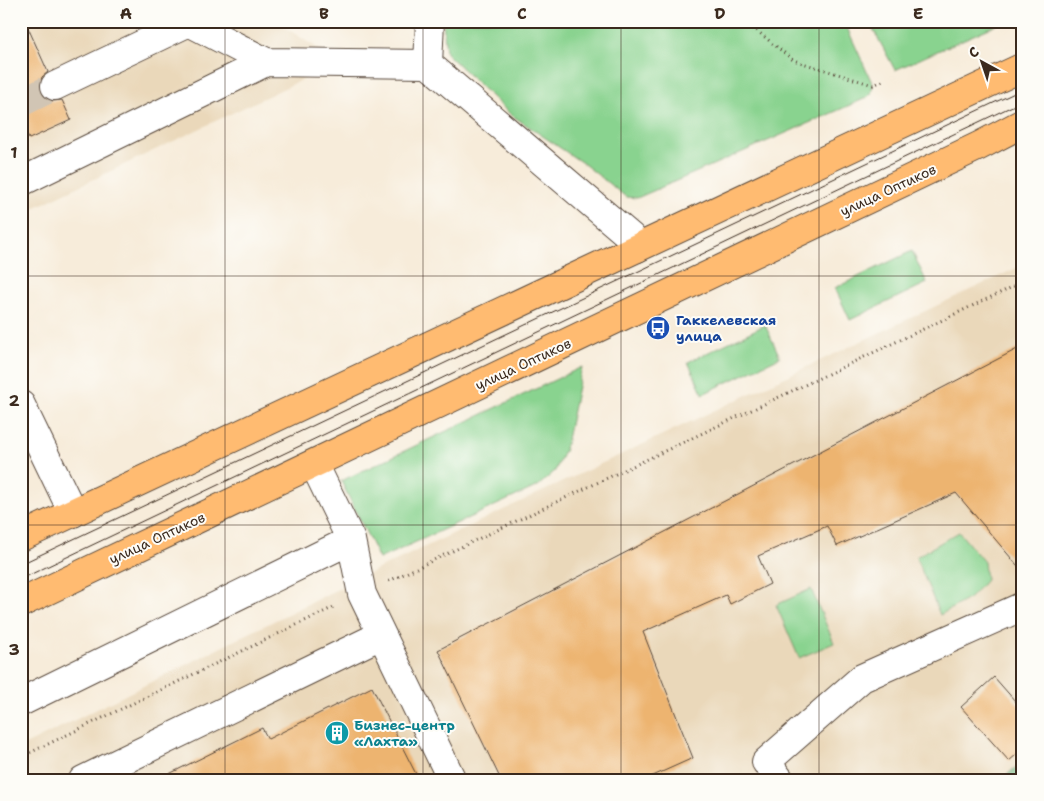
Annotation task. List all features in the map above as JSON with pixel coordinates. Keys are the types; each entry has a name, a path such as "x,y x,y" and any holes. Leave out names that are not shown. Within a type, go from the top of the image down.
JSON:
{"main road":[{"path":"21,537 1023,67"},
{"name":"улица Оптиков","path":"21,603 979,146 1023,123"}],"lane":[{"path":"428,64 430,21"},
{"path":"55,86 188,22 266,62 428,64 631,237 637,248"},
{"path":"21,182 266,62"},
{"path":"21,405 73,513"},
{"path":"314,464 350,540 362,594 452,780"},
{"path":"21,702 350,540"},
{"path":"780,780 766,762 862,678 1023,608"},
{"path":"83,780 381,635"}],"path":[{"path":"745,21 794,60 873,85 886,80"},
{"path":"21,757 1023,282"}],"shaded area":[{"path":"21,21 275,21 339,62 21,214"},
{"path":"1023,265 1023,780 21,780 21,747 378,569"}],"green space":[{"path":"443,21 844,21 873,85 871,94 864,99 637,198 626,197 584,164 510,114 446,53"},
{"path":"884,21 1005,21 895,70 872,27"},
{"path":"912,251 927,283 850,320 835,288"},
{"path":"765,325 780,357 703,394 688,362"},
{"path":"582,367 565,449 555,471 538,486 379,559 341,481"},
{"path":"959,532 984,562 986,580 970,598 940,615 916,557"},
{"path":"811,589 834,643 799,658 776,605"},
{"path":"1023,761 1023,780 1001,780"}],"building":[{"path":"21,21 25,21 48,72 42,77 40,84 41,93 47,99 53,101 62,100 71,120 29,139 21,123"},
{"path":"1023,346 1023,572 956,493 837,546 827,526 758,556 770,584 730,604 726,595 643,632 693,758 644,780 501,780 438,650"},
{"path":"994,677 1023,710 1023,749 1009,761 961,707"},
{"name":"Бизнес-центр «Лахта»","path":"372,687 419,780 157,780 262,728 268,739"}],"tunnel":[{"path":"21,103 55,86"}],"tram line":[{"path":"21,564 1023,89"},
{"path":"21,579 1023,101"}],"place":[{"name":"Гаккелевская улица","path":"658,328"},
{"name":"Бизнес-центр «Лахта»","path":"337,733"}]}
